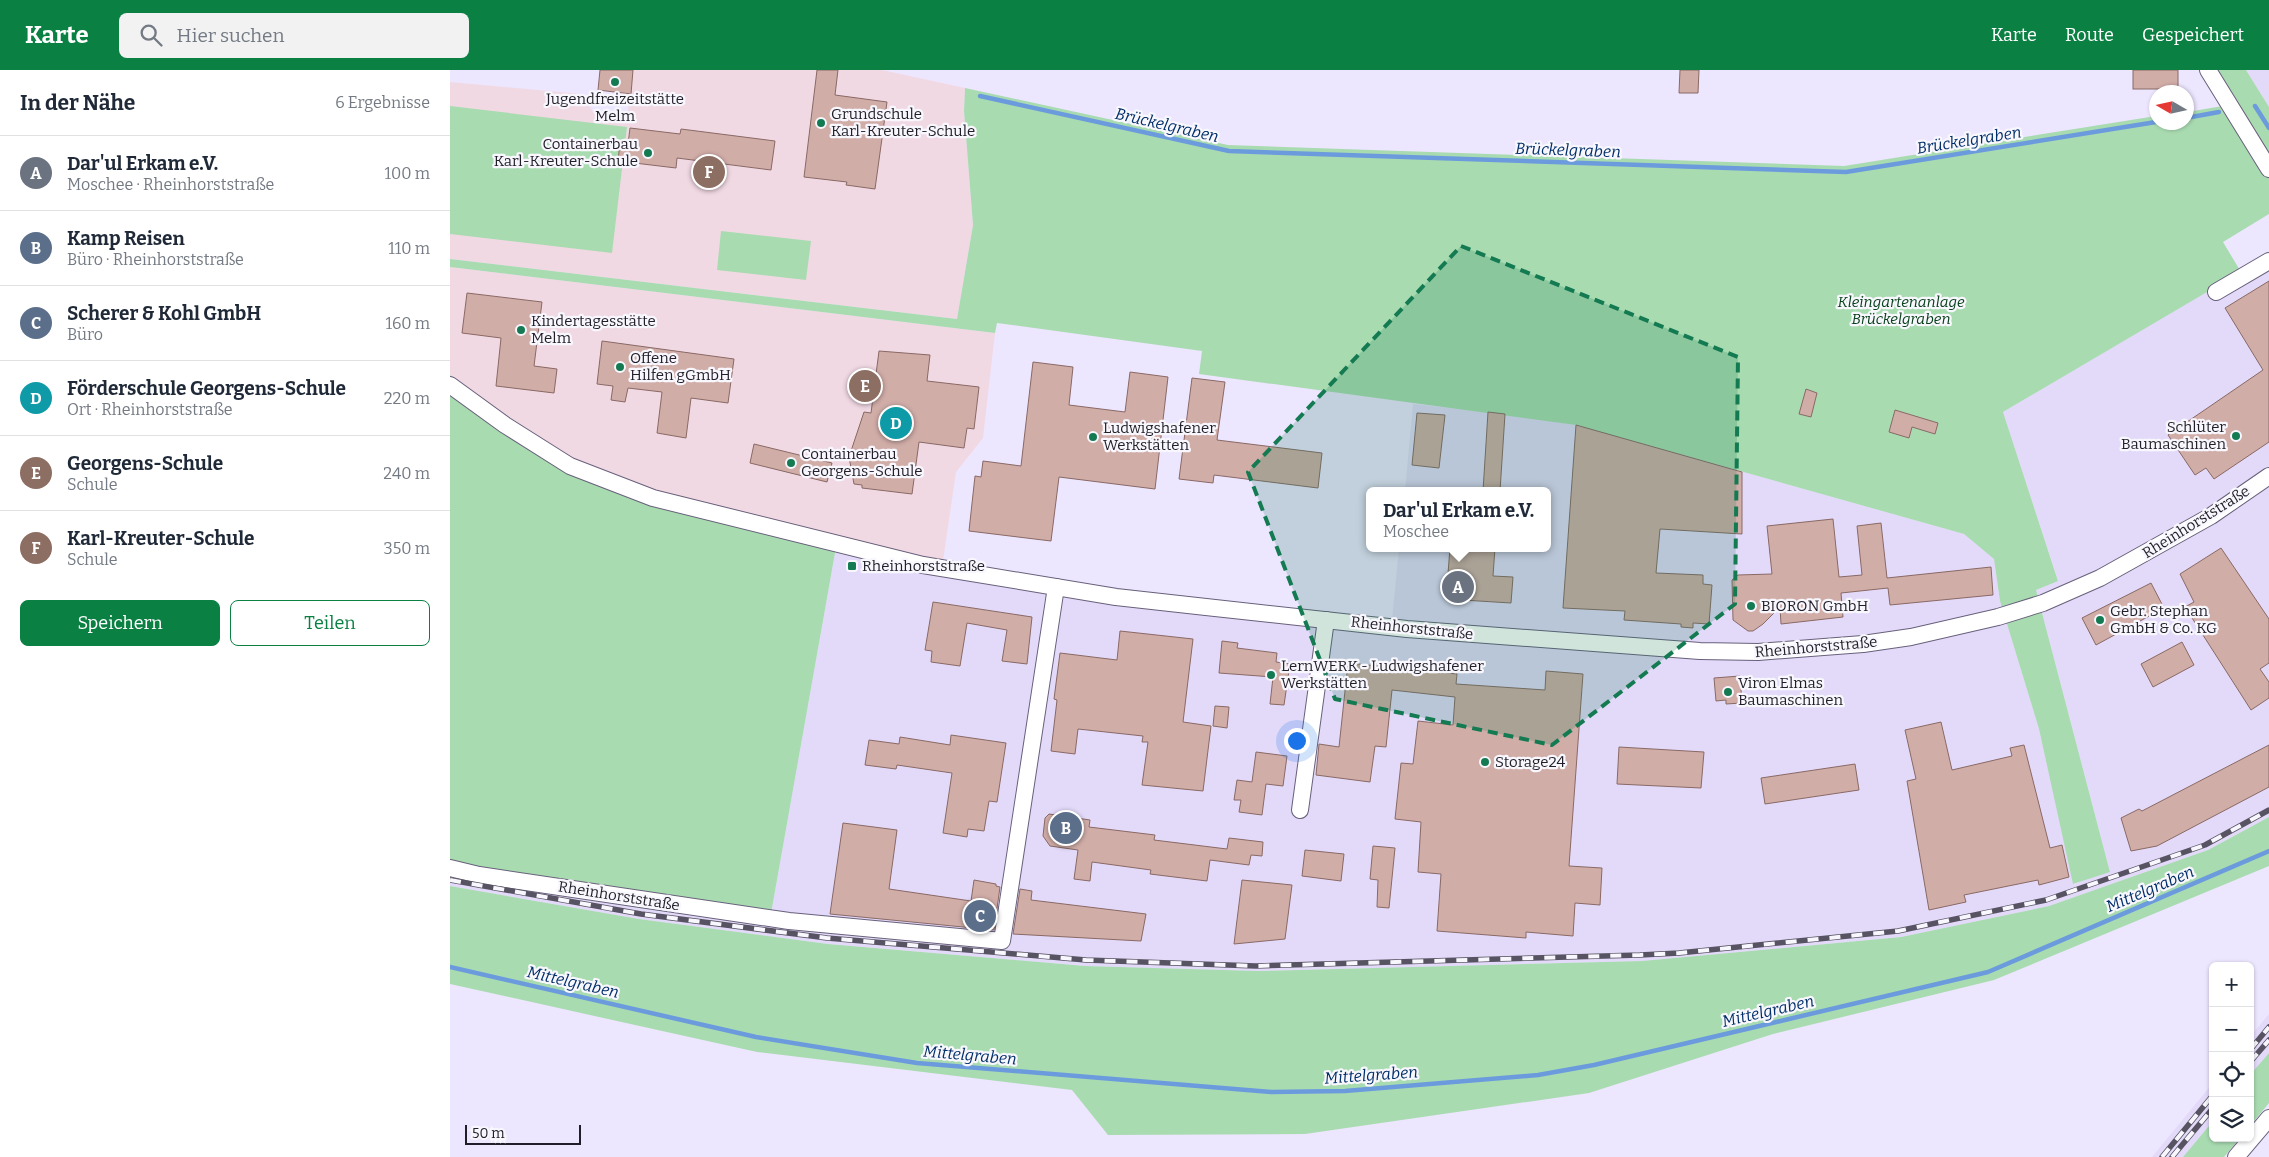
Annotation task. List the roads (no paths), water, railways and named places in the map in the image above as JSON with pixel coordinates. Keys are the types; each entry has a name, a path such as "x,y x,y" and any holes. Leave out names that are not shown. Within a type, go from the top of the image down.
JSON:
{"street":[{"path":"2208,70 2269,169"},
{"path":"2216,292 2269,261"},
{"name":"Rheinhorststraße","path":"450,385 505,425 570,466 653,498 916,563 1133,599 1407,629 1700,651 1758,652 1863,644 1911,637 1998,617 2062,595 2148,553 2211,516 2269,476"},
{"name":"Rheinhorststraße","path":"450,868 488,876 789,921 1002,941 1056,587"},
{"path":"1300,810 1326,620"},
{"path":"2236,1157 2269,1118"}],"waterway":[{"name":"Brückelgraben","path":"980,96 1229,151 1846,172 2149,123"},
{"name":"Brückelgraben","path":"2255,106 2269,128"},
{"name":"Brückelgraben","path":"2194,117 2219,112"},
{"name":"Mittelgraben","path":"450,967 756,1037 917,1063 1271,1092 1345,1091 1538,1075 1594,1065 1988,972 2269,851"}],"railway":[{"path":"450,880 641,914 827,938 1086,960 1256,966 1640,955 1679,953 1898,931 2046,900 2205,845 2269,810"},
{"path":"2254,1045 2269,1027"},
{"path":"2254,1057 2269,1040"},
{"path":"2162,1157 2211,1097"},
{"path":"2172,1157 2209,1113"}],"place":[{"name":"Jugendfreizeitstätte Melm","path":"615,82"},
{"name":"Grundschule Karl-Kreuter-Schule","path":"821,123"},
{"name":"Containerbau Karl-Kreuter-Schule","path":"648,153"},
{"name":"Karl-Kreuter-Schule","path":"709,172"},
{"name":"Kindertagesstätte Melm","path":"521,330"},
{"name":"Offene Hilfen gGmbH","path":"620,367"},
{"name":"Georgens-Schule","path":"865,386"},
{"name":"Förderschule Georgens-Schule","path":"896,423"},
{"name":"Schlüter Baumaschinen","path":"2236,436"},
{"name":"Ludwigshafener Werkstätten","path":"1093,437"},
{"name":"Containerbau Georgens-Schule","path":"791,463"},
{"name":"Rheinhorststraße","path":"852,566"},
{"name":"Dar'ul Erkam e.V.","path":"1458,587"},
{"name":"BIORON GmbH","path":"1751,606"},
{"name":"Gebr. Stephan GmbH & Co. KG","path":"2100,620"},
{"name":"LernWERK - Ludwigshafener Werkstätten","path":"1271,675"},
{"name":"Viron Elmas Baumaschinen","path":"1728,692"},
{"name":"Storage24","path":"1485,762"},
{"name":"Kamp Reisen","path":"1066,828"},
{"name":"Scherer & Kohl GmbH","path":"980,916"}],"park label":[{"name":"Kleingartenanlage Brückelgraben","path":"1901,310"}]}
